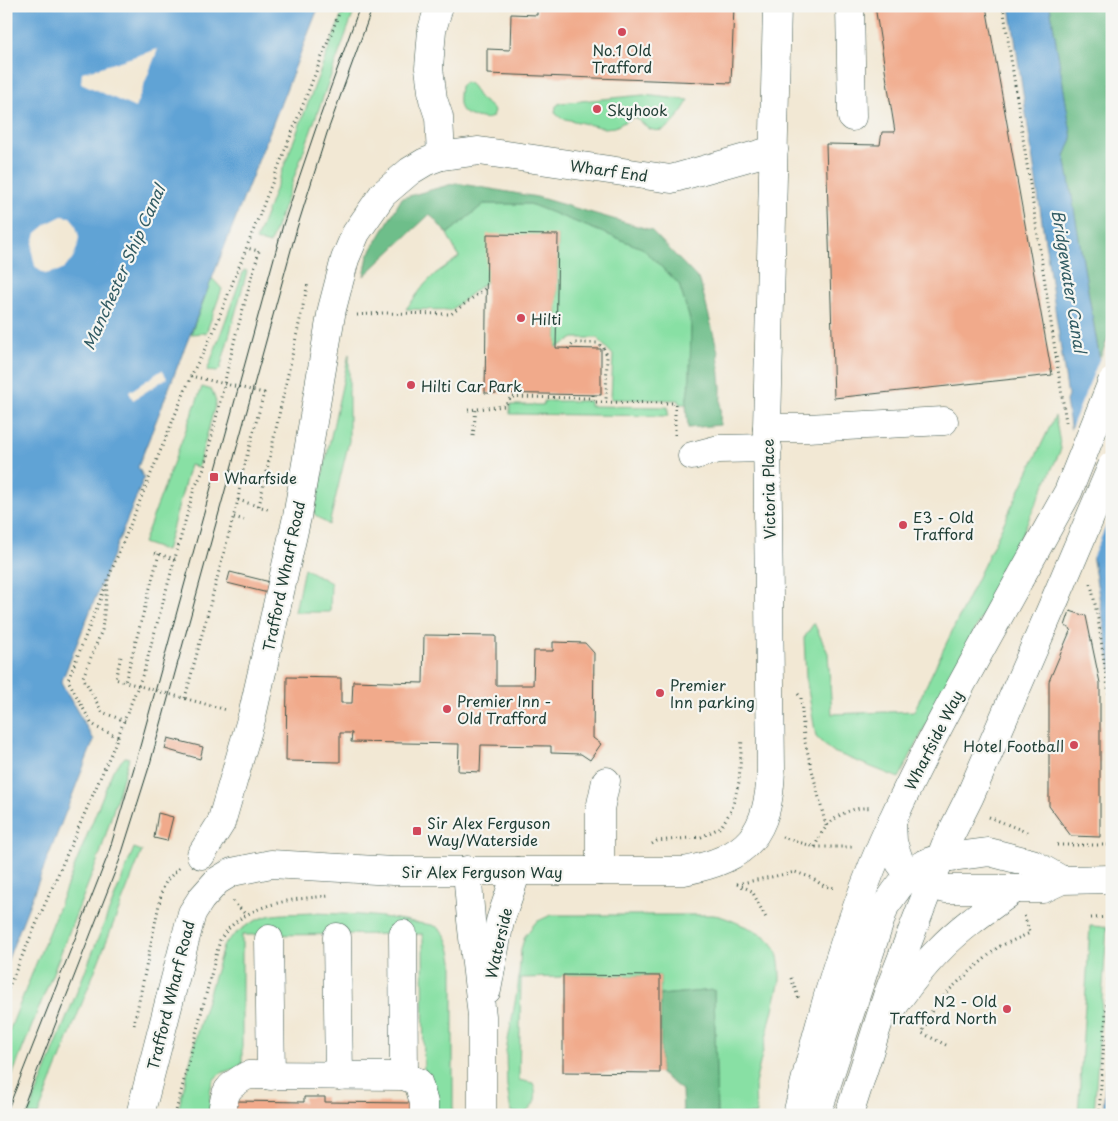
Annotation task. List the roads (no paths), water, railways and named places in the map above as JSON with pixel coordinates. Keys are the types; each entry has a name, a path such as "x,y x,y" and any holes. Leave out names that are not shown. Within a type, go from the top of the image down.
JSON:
{"main road":[{"path":"439,6 432,30 429,68 433,98 439,117 441,156"},
{"name":"Victoria Place","path":"694,869 724,861 741,850 751,841 762,825 769,806 772,760 768,438 777,6"},
{"path":"850,6 852,117"},
{"name":"Wharf End","path":"336,289 345,259 356,233 383,194 410,171 425,162 441,156 479,151 671,179 774,150"},
{"name":"Trafford Wharf Road","path":"201,854 221,823 252,716 297,517 336,289"},
{"name":"Wharfside Way","path":"797,1115 810,1060 883,814 939,724 1068,492 1112,382"},
{"path":"683,446 719,449 807,428 944,421"},
{"path":"945,858 1112,466"},
{"path":"600,871 600,809 606,781"},
{"path":"883,814 900,863 919,880 945,889 964,890 1019,900"},
{"path":"849,1115 888,996 922,864 945,858 989,852 1032,863 1067,880"},
{"name":"Trafford Wharf Road","path":"140,1115 192,913 201,899 217,881 232,872 271,864"},
{"name":"Sir Alex Ferguson Way","path":"271,864 393,871 674,871 694,869"},
{"name":"Waterside","path":"467,870 482,1016 482,1115"},
{"name":"Waterside","path":"482,1016 500,921 517,871"},
{"path":"877,1028 907,986 939,950 963,928 1019,900 1067,880 1112,879"},
{"path":"814,1115 822,1099 885,906 900,883 919,880"},
{"path":"403,934 404,1076"},
{"path":"337,937 339,1076"},
{"path":"270,939 271,1076"},
{"path":"222,1115 224,1097 233,1084 248,1075 404,1076 418,1082 424,1103 424,1115"}],"water":[{"name":"Manchester Ship Canal","path":"19,6 319,6 138,467 144,478 61,683 94,740 6,964 6,13"},
{"name":"Bridgewater Canal","path":"1010,6 1050,6 1072,139 1065,156 1112,432 1112,673 1066,401 1068,396"},
{"path":"1112,990 1112,1115 1103,1115"}],"tram line":[{"path":"6,1114 108,855 136,761 283,225 360,6"},
{"path":"20,1115 120,859 150,764 297,228 327,133 373,6"}],"place":[{"name":"No.1 Old Trafford","path":"622,32"},
{"name":"Skyhook","path":"597,109"},
{"name":"Hilti","path":"521,318"},
{"name":"Hilti Car Park","path":"411,385"},
{"name":"Wharfside","path":"214,477"},
{"name":"E3 - Old Trafford","path":"903,525"},
{"name":"Premier Inn parking","path":"660,693"},
{"name":"Premier Inn - Old Trafford","path":"447,709"},
{"name":"Hotel Football","path":"1074,745"},
{"name":"Sir Alex Ferguson Way/Waterside","path":"417,831"},
{"name":"N2 - Old Trafford North","path":"1007,1009"}]}
